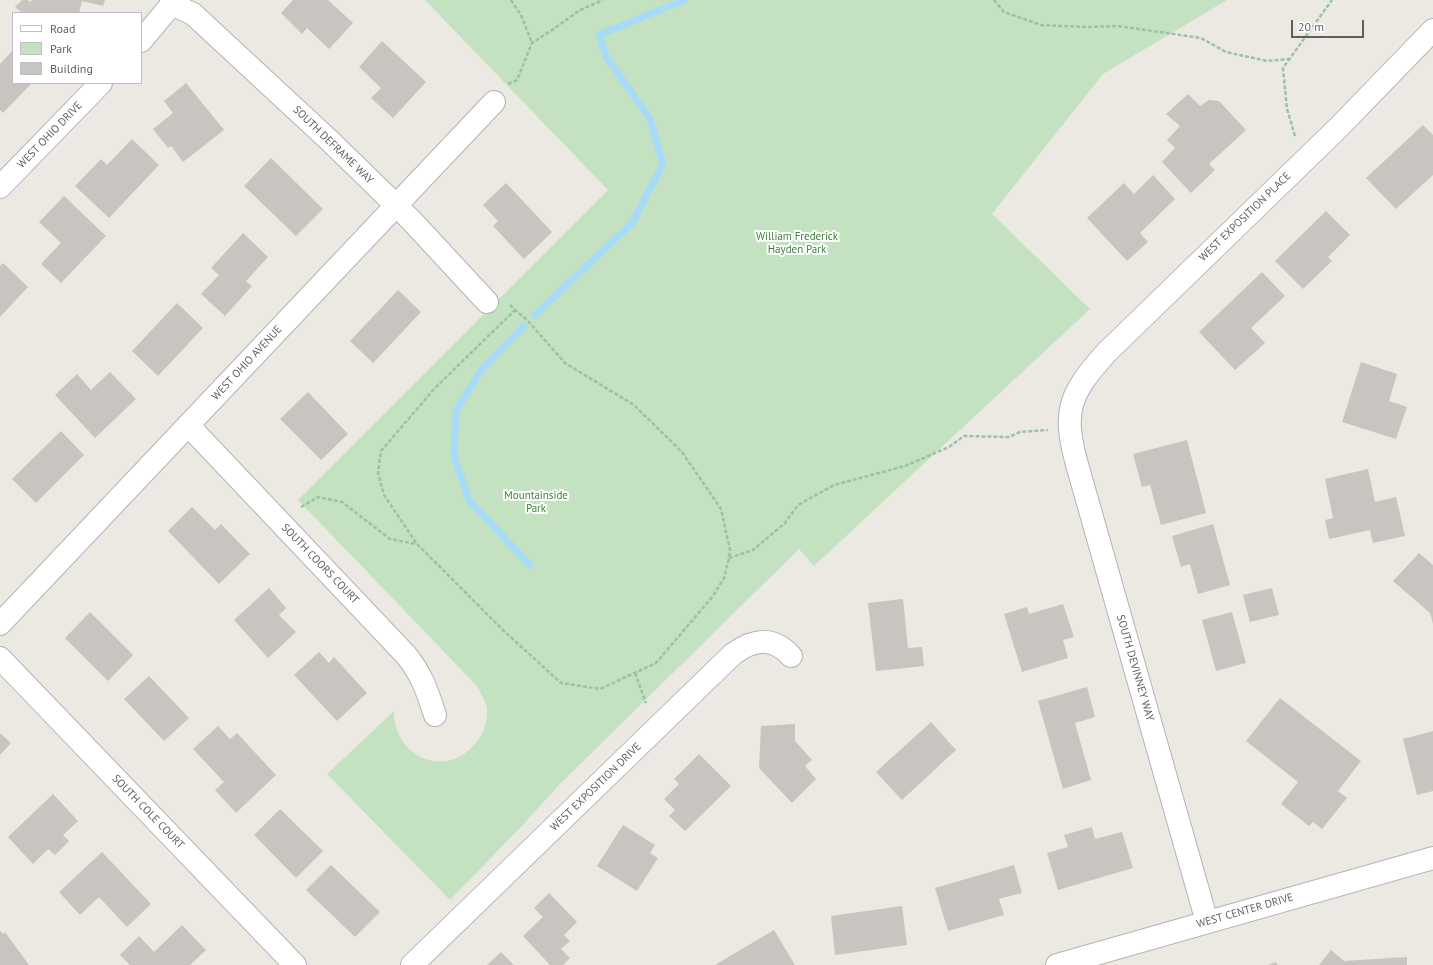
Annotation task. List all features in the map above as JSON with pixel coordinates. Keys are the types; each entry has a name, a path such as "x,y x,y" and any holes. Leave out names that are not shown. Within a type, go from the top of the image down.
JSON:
{"street":[{"path":"142,40 171,2"},
{"name":"SOUTH DEFRAME WAY","path":"171,2 193,14 330,141 411,220 487,302"},
{"name":"WEST EXPOSITION PLACE","path":"1070,412 1076,391 1084,379 1107,352 1339,127 1433,30"},
{"name":"WEST OHIO DRIVE","path":"0,187 100,84"},
{"name":"WEST OHIO AVENUE","path":"0,624 494,102"},
{"name":"SOUTH DEVINNEY WAY","path":"1070,412 1071,439 1076,463 1207,922"},
{"name":"SOUTH COORS COURT","path":"188,425 406,654 417,668 426,684 435,714"},
{"name":"WEST EXPOSITION DRIVE","path":"412,965 733,654 745,646 760,641 773,643 784,649 791,656"},
{"name":"SOUTH COLE COURT","path":"0,658 295,965"},
{"name":"WEST CENTER DRIVE","path":"1057,965 1433,858"}],"path":[{"path":"512,0 521,15 532,43"},
{"path":"494,102 500,88 517,80 532,43 580,10 603,0"},
{"path":"994,0 1004,12 1041,25 1089,27 1118,26 1201,38 1226,52 1267,61 1289,59"},
{"path":"1303,161 1287,109 1283,68 1332,0"},
{"path":"515,310 527,320 565,363 634,405 682,452 721,509 730,550 729,558 724,578 713,596 656,663 600,688 561,683 504,631 417,544 384,494 378,474 381,451 435,388 515,310"},
{"path":"729,558 753,550 785,523 798,505 834,485 904,466 949,447 964,436 1009,437 1020,432 1053,429"},
{"path":"301,507 318,497 342,502 390,539 417,544"},
{"path":"635,673 646,703"}],"green space":[{"path":"425,0 1227,0 1103,74 992,214 1090,309 814,566 799,549 561,783 450,900 327,774 394,711 397,731 408,748 425,759 446,761 455,759 470,749 481,736 487,719 486,704 476,685 298,500 608,190"}],"building":[{"path":"22,0 28,0 30,2 32,0 105,0 103,6 82,1 79,12 21,12 15,7"},
{"path":"293,0 328,0 353,23 329,49 307,28 302,34 281,13"},
{"path":"382,41 426,82 393,118 371,98 381,88 359,67"},
{"path":"12,51 12,84 31,84 3,113 0,110 0,64"},
{"path":"186,83 224,130 183,162 171,146 168,148 153,129 173,113 164,101"},
{"path":"1188,94 1200,106 1209,100 1219,101 1246,130 1209,164 1215,170 1191,193 1162,162 1175,148 1167,140 1180,126 1166,114"},
{"path":"1423,125 1433,135 1433,175 1396,209 1366,178"},
{"path":"132,139 159,165 109,218 75,186 101,159 107,165"},
{"path":"271,158 323,209 296,236 244,186"},
{"path":"1153,175 1175,199 1140,233 1148,242 1127,261 1087,218 1124,183 1134,194"},
{"path":"506,183 552,232 524,259 493,226 498,221 483,205"},
{"path":"64,196 106,236 61,283 41,264 61,243 39,222"},
{"path":"1326,211 1350,235 1328,257 1332,261 1303,289 1275,261"},
{"path":"243,233 268,257 246,281 252,286 225,316 201,294 219,275 211,268"},
{"path":"3,263 28,287 0,317 0,266"},
{"path":"1262,272 1285,296 1251,328 1265,343 1235,370 1199,332"},
{"path":"398,290 421,312 373,363 350,341"},
{"path":"177,303 203,328 158,376 132,351"},
{"path":"1361,362 1397,374 1389,401 1407,407 1396,439 1342,422"},
{"path":"110,372 136,399 95,438 55,395 77,374 91,390"},
{"path":"308,392 348,434 321,460 280,419"},
{"path":"61,431 84,455 36,503 12,479"},
{"path":"1187,440 1206,513 1161,525 1150,485 1142,487 1133,454"},
{"path":"1368,469 1375,502 1396,497 1405,536 1373,543 1370,530 1329,539 1325,520 1333,518 1325,479"},
{"path":"192,507 215,530 221,524 250,554 219,584 168,531"},
{"path":"1213,524 1230,585 1198,594 1190,564 1181,567 1172,536"},
{"path":"1419,553 1433,565 1433,624 1430,613 1393,581"},
{"path":"269,588 286,608 279,615 296,632 268,658 234,620"},
{"path":"1272,588 1279,615 1250,622 1243,595"},
{"path":"903,599 908,648 922,647 924,666 876,671 868,603"},
{"path":"1063,604 1074,637 1063,640 1068,658 1022,672 1004,614 1027,607 1029,614"},
{"path":"90,612 133,655 108,681 65,638"},
{"path":"1232,612 1246,663 1216,671 1202,620"},
{"path":"319,652 329,663 334,657 367,693 337,721 294,675"},
{"path":"149,676 189,718 164,741 124,699"},
{"path":"1087,687 1095,717 1075,723 1091,780 1063,789 1038,701"},
{"path":"1280,698 1361,761 1338,791 1347,798 1322,829 1313,822 1309,826 1281,804 1298,782 1246,741"},
{"path":"931,722 956,750 902,800 876,772"},
{"path":"795,724 795,741 812,760 805,766 816,779 792,803 759,768 761,726"},
{"path":"218,726 230,739 237,733 276,775 236,813 215,790 224,782 193,749"},
{"path":"1433,731 1433,791 1417,795 1403,739"},
{"path":"0,733 11,743 0,755"},
{"path":"699,754 731,786 685,831 669,816 675,810 664,799 679,784 674,779"},
{"path":"53,794 78,821 63,835 69,841 55,855 48,849 33,864 8,837"},
{"path":"280,809 323,851 296,878 254,835"},
{"path":"623,825 655,845 650,853 658,858 637,891 597,866"},
{"path":"1092,827 1095,839 1122,832 1133,868 1058,890 1047,853 1068,847 1064,835"},
{"path":"102,852 151,904 127,927 99,897 80,915 59,892"},
{"path":"331,865 380,912 355,937 306,890"},
{"path":"1014,865 1022,893 999,899 1004,915 948,931 935,888"},
{"path":"549,893 577,922 564,935 570,941 561,949 570,958 563,965 550,965 523,936 543,917 534,908"},
{"path":"902,906 907,945 835,955 831,916"},
{"path":"182,925 206,950 190,965 130,965 120,955 139,936 154,952"},
{"path":"0,930 3,934 5,932 29,965 0,965"},
{"path":"774,930 795,965 715,965"},
{"path":"1331,950 1344,961 1407,957 1407,965 1319,965"},
{"path":"501,952 514,965 487,965"},
{"path":"1276,962 1277,965 1268,965"}],"waterway":[{"path":"535,315 632,223 663,164 650,119 606,56 599,35 684,0"},
{"path":"524,326 482,369 456,411 454,456 469,500 530,565"}],"park label":[{"name":"William Frederick Hayden Park","path":"797,243"},
{"name":"Mountainside Park","path":"536,502"}]}
